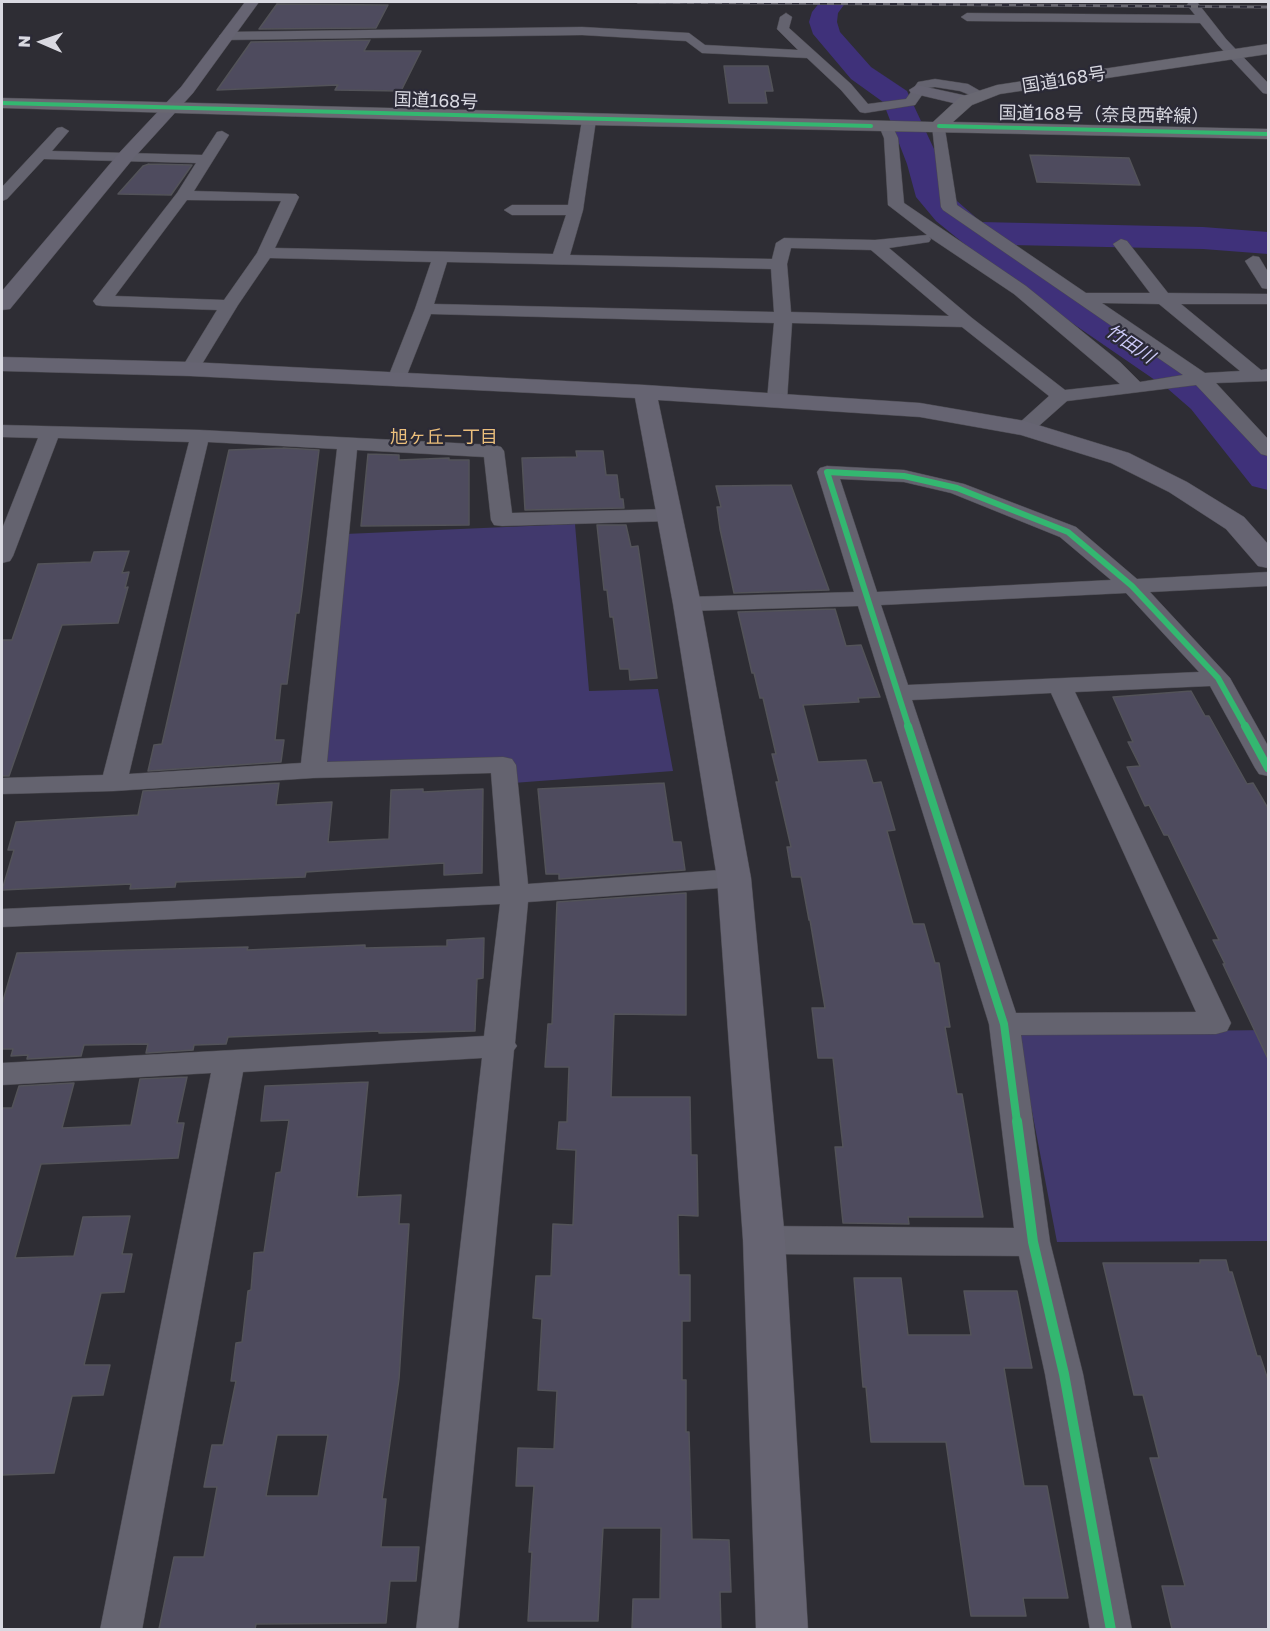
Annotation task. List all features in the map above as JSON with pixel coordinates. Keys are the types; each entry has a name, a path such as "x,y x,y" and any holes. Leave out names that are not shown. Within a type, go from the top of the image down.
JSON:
{"highway":[{"name":"国道168号","path":"973,98 1267,50"},
{"path":"934,126 973,98"},
{"name":"国道168号","path":"2,103 167,109 197,116 934,126"},
{"name":"国道168号（奈良西幹線）","path":"934,126 1269,134"}],"street":[{"path":"2,304 126,156 187,90 252,2"},
{"path":"1191,2 1269,90"},
{"path":"786,17 783,29 846,87 866,109 910,102 917,90 973,98"},
{"path":"967,17 1204,19"},
{"path":"225,36 582,31 689,37 702,50 810,54"},
{"path":"560,259 575,210 588,123"},
{"path":"878,126 891,138 896,204 914,219 1020,290 1140,387"},
{"path":"934,126 950,207 1197,378 1264,442"},
{"path":"2,196 62,131"},
{"path":"222,135 204,159 183,195 102,301 229,305"},
{"path":"40,155 204,159"},
{"path":"183,195 291,196 265,253 229,305 190,369"},
{"path":"512,210 575,210"},
{"path":"777,400 783,318 779,264 784,243 875,245 923,239"},
{"path":"1121,244 1162,297 1262,375"},
{"path":"875,245 966,322 1061,396"},
{"path":"265,253 779,264"},
{"path":"396,380 424,309 441,256"},
{"path":"1253,261 1269,284"},
{"path":"1081,298 1269,299"},
{"path":"424,309 966,322"},
{"path":"2,364 190,369 645,392 920,410 1025,428 1120,458 1178,487 1235,523 1269,560"},
{"path":"1025,428 1061,396 1197,378 1262,375"},
{"path":"645,392 687,604 734,878 764,1240 782,1629"},
{"path":"2,431 200,436 494,451 502,519 669,515"},
{"path":"2,556 50,432"},
{"path":"114,783 200,436"},
{"path":"313,770 348,443"},
{"path":"1111,1629 1064,1374 1033,1242 1004,1024 827,472 904,476 957,488 1068,532 1132,586 1218,678 1269,768"},
{"path":"687,604 868,599 1269,579"},
{"path":"898,693 1218,678"},
{"path":"1004,1024 1216,1023 1060,686"},
{"path":"2,786 114,783 313,770 503,765 515,894 501,1046 437,1629"},
{"path":"4,925 515,894 734,878"},
{"path":"2,1074 501,1046"},
{"path":"121,1629 229,1061"},
{"path":"764,1240 1033,1242"}],"shaded area":[{"path":"575,524 589,691 658,689 673,771 513,783 508,760 320,767 345,534"},
{"path":"1268,1030 1268,1241 1057,1242 1017,1033"}],"building":[{"path":"277,4 388,5 376,28 259,29"},
{"path":"370,40 364,51 421,51 401,91 335,90 338,85 217,90 251,42"},
{"path":"724,66 768,66 773,91 765,91 767,103 729,103"},
{"path":"1030,155 1129,158 1140,185 1037,182"},
{"path":"149,164 192,165 171,195 118,194 143,166"},
{"path":"283,448 319,450 299,613 296,613 287,684 281,684 275,740 284,740 281,762 148,771 154,745 162,744 229,450"},
{"path":"576,451 603,451 606,475 617,475 620,499 623,499 624,508 525,510 522,458 577,457"},
{"path":"368,454 399,455 399,460 449,458 449,460 469,460 469,525 361,526"},
{"path":"791,485 829,590 734,593 720,529 717,507 721,507 716,486"},
{"path":"597,525 626,525 631,547 638,546 657,678 630,680 629,669 620,669 613,617 610,617 607,590 604,590"},
{"path":"129,551 122,573 129,572 125,588 128,587 118,623 62,625 9,776 2,776 2,640 12,640 38,564 91,562 94,552"},
{"path":"835,609 846,646 861,645 880,697 858,698 859,702 803,705 818,762 866,760 873,783 881,782 895,830 887,831 913,924 924,924 935,963 939,963 950,1027 945,1027 957,1094 962,1094 983,1217 908,1217 909,1224 843,1223 835,1147 843,1147 833,1058 818,1058 812,1008 825,1008 810,920 801,877 792,877 787,847 791,847 772,754 776,754 763,698 760,698 754,673 752,673 738,612"},
{"path":"1191,691 1205,716 1209,716 1247,784 1253,783 1269,810 1269,1061 1213,940 1219,940 1168,835 1164,835 1149,805 1145,806 1127,767 1140,766 1128,742 1133,742 1113,697"},
{"path":"279,783 276,805 332,802 328,842 389,839 391,790 423,789 423,792 483,789 482,873 444,875 444,863 306,872 305,877 176,882 175,887 130,889 131,884 2,890 14,850 8,850 16,822 138,815 143,791"},
{"path":"664,783 673,842 681,842 685,870 559,879 559,874 546,874 538,789"},
{"path":"686,893 686,1015 614,1014 611,1097 690,1097 691,1155 697,1155 698,1216 678,1215 679,1275 690,1275 690,1321 682,1321 682,1380 686,1380 686,1432 689,1432 692,1539 729,1540 731,1592 720,1592 721,1629 632,1629 633,1599 660,1599 661,1528 603,1528 598,1621 528,1621 532,1552 529,1552 534,1486 516,1486 518,1448 554,1449 557,1391 538,1390 542,1319 533,1318 536,1276 551,1276 553,1224 573,1225 576,1150 557,1149 559,1122 567,1122 569,1067 545,1067 548,1024 552,1024 557,902"},
{"path":"484,938 483,978 477,979 475,1031 379,1033 379,1031 228,1037 226,1044 194,1045 193,1050 146,1053 148,1044 84,1045 81,1056 27,1059 28,1055 11,1056 13,1049 2,1049 2,1004 17,953 248,947 247,950 365,945 365,948 447,946 447,940"},
{"path":"187,1077 177,1123 184,1123 178,1158 41,1164 15,1258 74,1256 83,1217 130,1216 122,1254 132,1254 124,1292 101,1293 84,1365 110,1365 103,1395 72,1396 54,1473 2,1475 2,1108 12,1108 19,1086 74,1083 62,1128 131,1125 140,1079"},
{"path":"368,1082 357,1197 401,1195 399,1224 409,1224 399,1379 382,1499 386,1499 381,1547 419,1547 416,1581 390,1581 386,1623 256,1624 255,1629 159,1629 174,1557 204,1557 217,1487 204,1487 212,1445 223,1445 236,1381 231,1381 236,1343 242,1342 248,1291 251,1290 254,1253 264,1252 276,1173 281,1172 289,1120 261,1121 265,1086","holes":["277,1435 328,1435 318,1496 266,1496"]},
{"path":"1200,1260 1226,1260 1229,1272 1232,1272 1257,1356 1260,1356 1269,1383 1269,1629 1172,1629 1162,1586 1185,1586 1150,1458 1159,1458 1143,1395 1134,1395 1103,1263 1200,1263"},
{"path":"854,1278 901,1278 908,1335 971,1335 964,1291 1017,1291 1032,1368 1004,1368 1024,1486 1047,1486 1068,1598 1023,1598 1026,1616 971,1616 946,1442 871,1442 866,1387 863,1387"}],"waterway":[{"name":"竹田川","path":"833,2 825,12 823,22 827,34 861,73 896,97 924,164 933,197 948,214 972,233"},
{"name":"竹田川","path":"972,233 1203,238 1268,243"},
{"name":"竹田川","path":"972,233 1018,269 1183,380 1206,400 1268,476"}],"railway":[{"path":"638,2 1268,7"}],"cycle path":[{"path":"2,103 871,126"},
{"path":"939,126 1268,134"},
{"path":"1111,1630 1064,1374 1033,1242 1004,1024 827,472 904,476 957,488 1068,532 1132,586 1218,678 1268,768"}],"district":[{"name":"旭ヶ丘一丁目","path":"444,437"}]}
